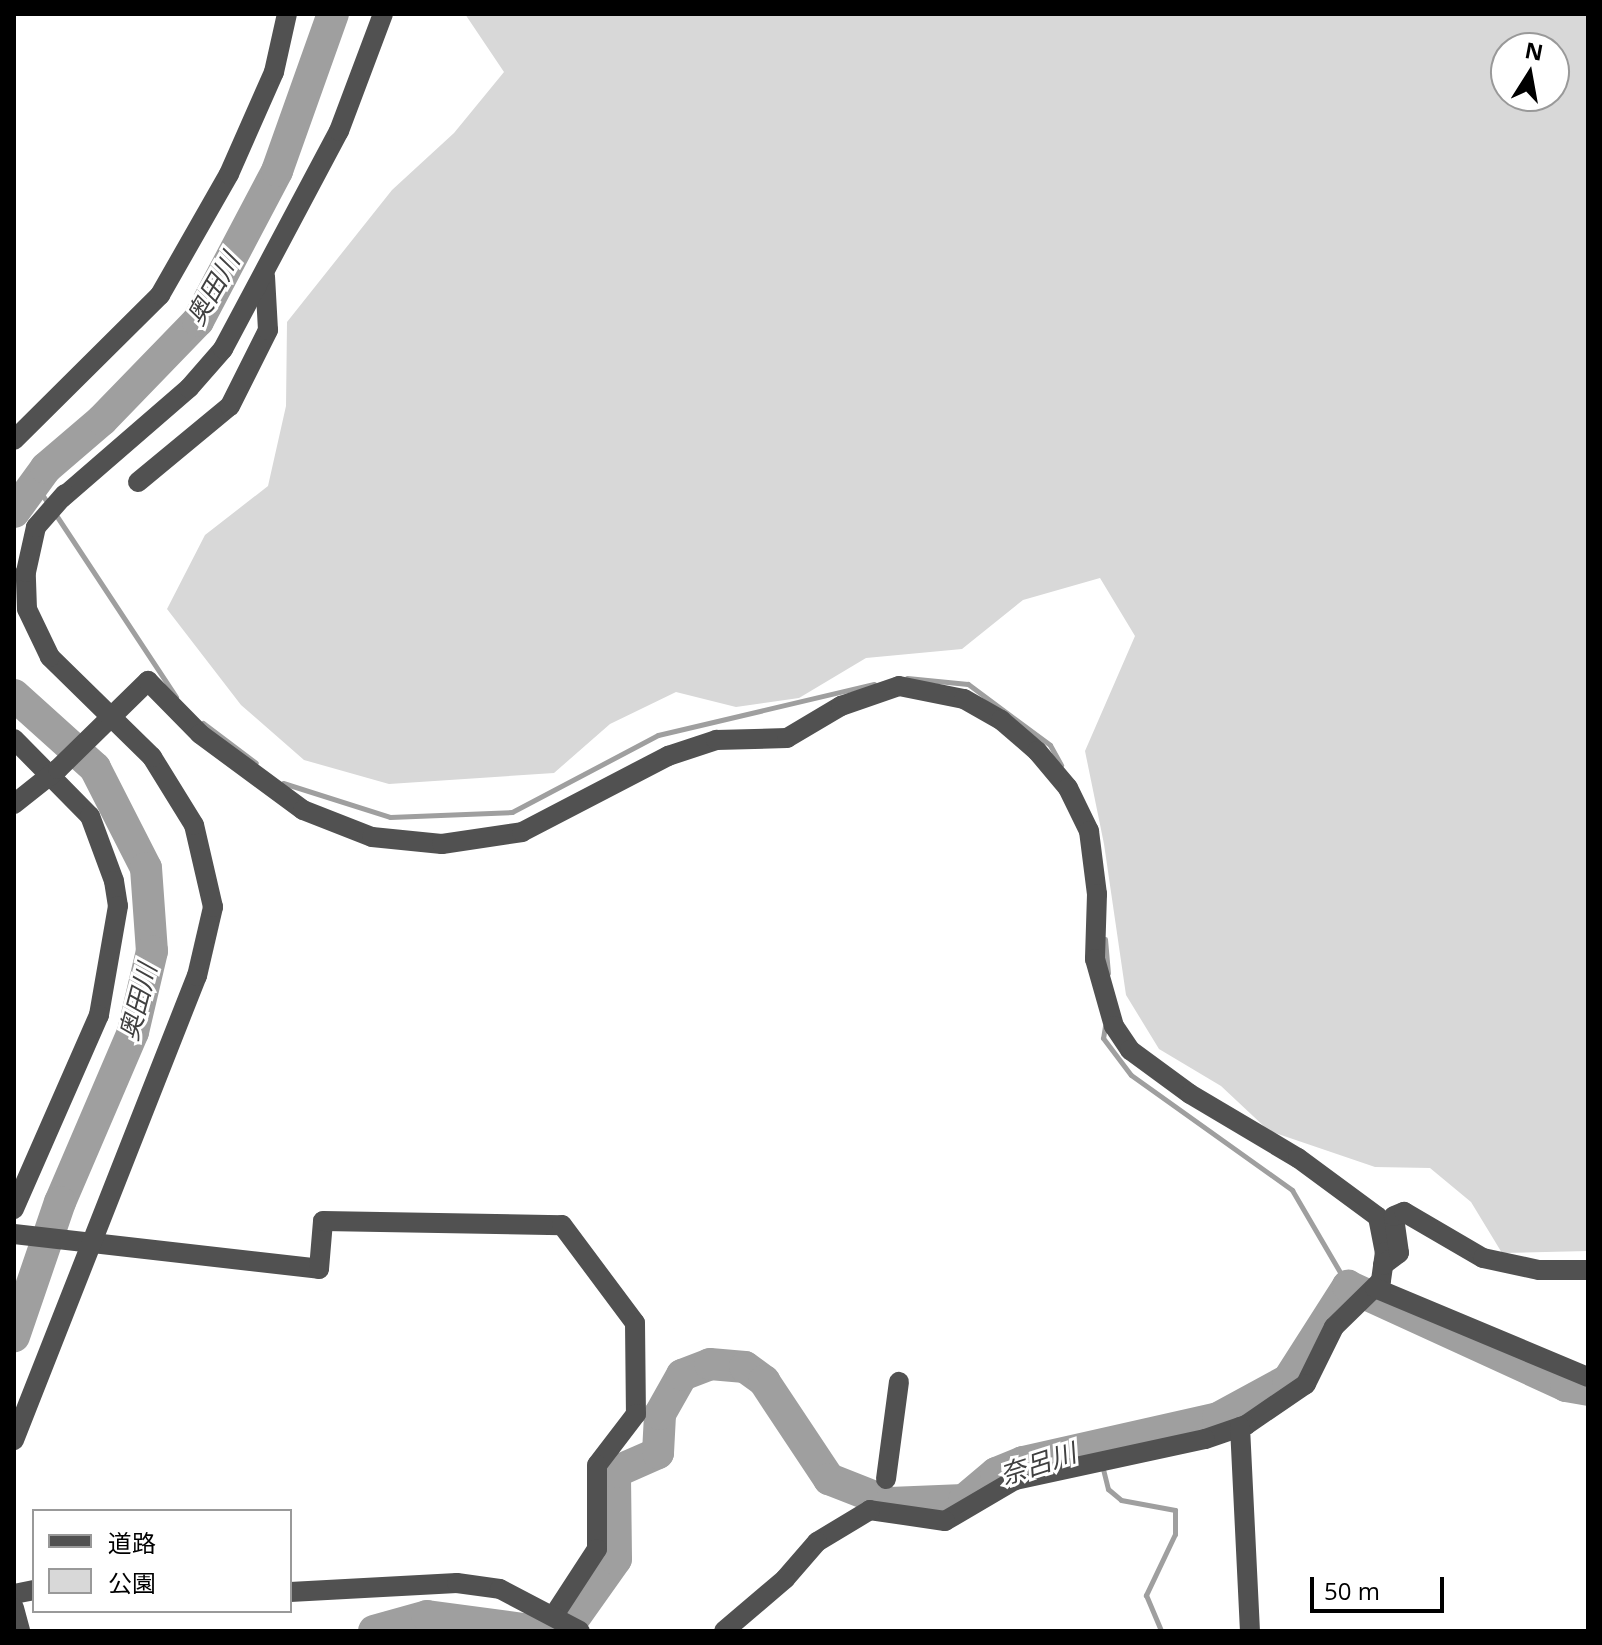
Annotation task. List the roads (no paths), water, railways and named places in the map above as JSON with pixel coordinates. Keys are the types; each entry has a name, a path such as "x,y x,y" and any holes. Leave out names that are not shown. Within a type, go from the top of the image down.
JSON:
{"street":[{"path":"14,440 160,295 229,174 274,72 287,14"},
{"path":"14,1440 85,1242 197,976 213,907 194,825 152,757 107,720 50,657 27,609 26,572 36,527 65,494 62,498 189,388 223,349 265,276 339,131 383,14"},
{"path":"138,482 230,406 268,330 265,276"},
{"path":"14,804 53,773 148,681 200,734 303,810 372,837 442,844 522,832 668,756 716,740 787,738 872,692 918,687 964,699 1001,720 1037,751 1068,788 1084,820 1097,894 1095,959 1100,993 1114,1026 1130,1050 1190,1094 1298,1158 1378,1217 1383,1265 1375,1288 1353,1303 1334,1327 1306,1384 1240,1427 1205,1439 1089,1461 1015,1480 945,1521 870,1510 817,1542 785,1579 724,1631"},
{"path":"14,739 53,773 90,816 114,881 118,906 99,1015 14,1209"},
{"path":"1383,1265 1399,1253 1394,1216 1404,1212 1483,1258 1539,1270 1588,1270"},
{"path":"14,1234 319,1269 323,1221 562,1225 635,1323 636,1414 597,1465 597,1549 566,1622 500,1589 457,1583 292,1592"},
{"path":"1375,1288 1588,1377"},
{"path":"886,1479 899,1382"},
{"path":"1240,1427 1250,1631"},
{"path":"14,1608 20,1631"}],"waterway":[{"name":"奥田川","path":"14,512 46,468 102,420 198,321 277,171 333,14"},
{"path":"35,484 48,503"},
{"path":"56,515 176,697"},
{"path":"907,678 968,684 1050,745 1061,765"},
{"path":"283,783 390,817 512,812 658,735 874,684"},
{"name":"奥田川","path":"14,695 95,768 146,868 152,951 133,1032 60,1202 14,1336"},
{"path":"203,723 256,763"},
{"path":"1105,939 1108,973"},
{"path":"1105,1026 1103,1038 1131,1075 1292,1190 1348,1286"},
{"name":"奈呂川","path":"565,1631 616,1559 615,1472 658,1453 660,1414 682,1375 710,1364 745,1367 764,1381 829,1479 890,1503 964,1500 996,1473 1023,1462 1218,1418 1288,1380 1348,1286 1566,1386 1588,1390"},
{"path":"1102,1465 1108,1489 1121,1500 1175,1510 1175,1534 1146,1595 1161,1631"},
{"name":"奈呂川","path":"374,1631 427,1616 538,1631"}]}
